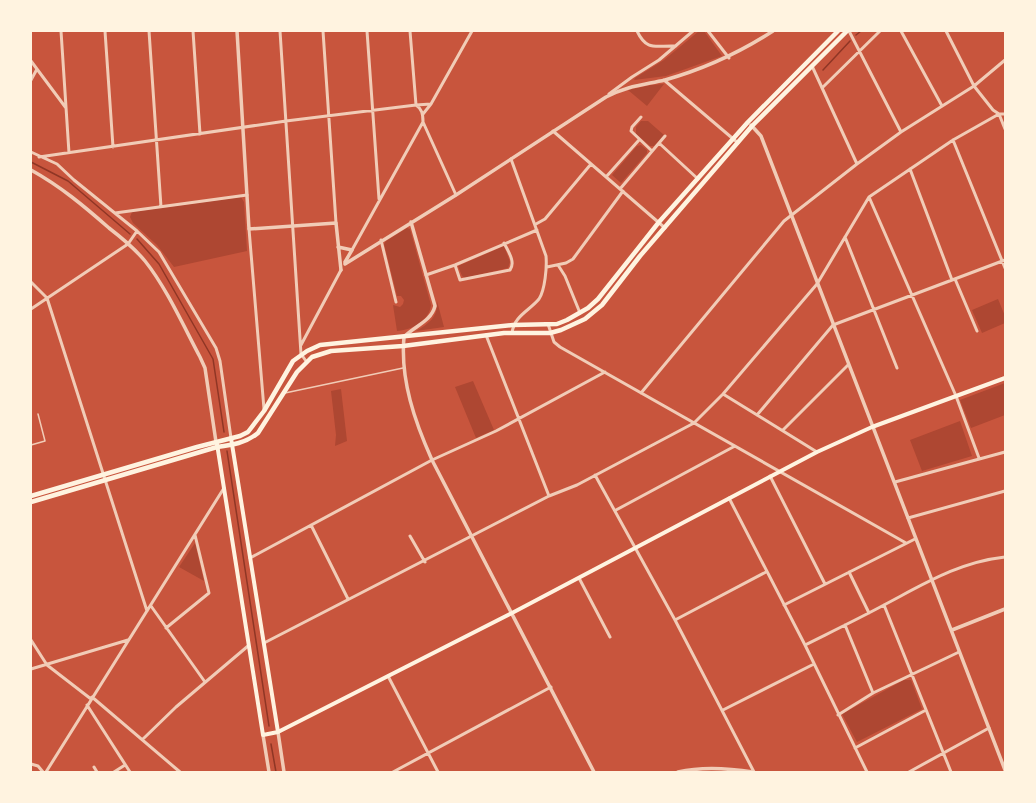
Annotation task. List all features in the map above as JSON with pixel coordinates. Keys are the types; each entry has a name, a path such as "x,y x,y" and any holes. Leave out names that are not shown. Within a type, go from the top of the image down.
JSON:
{"highway":[{"path":"31,502 103,477 248,432 264,411 291,365 301,354 316,347 329,344 513,324 548,324 567,320 580,313 598,299 659,222 748,122 838,31"},
{"path":"31,496 217,447 233,445 251,439 258,433 297,372 306,362 321,353 403,346 486,335 550,333 575,324 594,313 752,126 848,31"}],"main road":[{"path":"216,442 263,735 278,732 512,613 817,452 872,427 1005,378"},
{"path":"231,438 278,732"}],"street":[{"path":"61,31 69,153"},
{"path":"105,31 113,147"},
{"path":"149,31 161,207"},
{"path":"193,31 200,134"},
{"path":"237,31 249,229 264,411"},
{"path":"280,31 300,345 301,354 306,362"},
{"path":"324,31 336,222 341,270"},
{"path":"366,31 379,199"},
{"path":"410,31 416,105 420,108 423,114 423,122 456,195"},
{"path":"423,114 431,104 472,31"},
{"path":"637,31 642,40 649,46 676,46"},
{"path":"344,264 456,195 606,96 632,76 659,60 693,31"},
{"path":"708,31 729,58"},
{"path":"606,96 622,88 664,80 710,66 729,58 774,31"},
{"path":"848,31 860,51 901,132"},
{"path":"822,88 880,31"},
{"path":"901,31 942,106"},
{"path":"946,31 974,86 998,114 1005,129"},
{"path":"641,393 784,221 857,164 901,132 974,86 1005,60"},
{"path":"31,62 66,109"},
{"path":"812,66 857,164"},
{"path":"31,80 37,69"},
{"path":"664,80 738,143"},
{"path":"39,157 286,121 431,104"},
{"path":"264,643 348,599 425,562 549,496 595,475 694,423 723,394 817,284 869,197 953,140 998,114 1005,114"},
{"path":"641,117 631,129 632,134 652,151"},
{"path":"300,345 379,199 423,122"},
{"path":"748,122 761,136 872,427 895,482 915,539 952,630 989,728 1004,762 1005,770"},
{"path":"553,131 665,228"},
{"path":"547,267 558,265 573,259 622,190 665,136"},
{"path":"606,177 639,140"},
{"path":"953,140 1004,260 1005,268"},
{"path":"659,143 698,179"},
{"path":"31,152 57,164 74,180 137,231 159,252 169,265 216,348 220,361 231,438"},
{"path":"511,159 536,224 546,256 547,267 542,293 513,324 512,333"},
{"path":"536,224 545,219 591,164"},
{"path":"910,169 954,279 977,331"},
{"path":"31,170 49,180 78,201 128,244 145,261 159,282 200,356 205,368 216,442"},
{"path":"115,213 247,195"},
{"path":"869,197 956,396 979,458"},
{"path":"249,229 336,222"},
{"path":"411,222 435,306 433,312 404,337 403,346 405,368 414,417 432,460 473,536 594,772"},
{"path":"426,275 455,265 537,230"},
{"path":"31,309 128,244 137,231"},
{"path":"845,237 897,368"},
{"path":"381,240 396,302"},
{"path":"455,265 460,280 510,270 512,261 504,243"},
{"path":"338,247 352,250"},
{"path":"757,415 833,325 1004,260"},
{"path":"558,265 565,276 580,313"},
{"path":"31,282 47,298 147,611"},
{"path":"548,324 554,342 560,347 906,543"},
{"path":"486,335 520,418 549,496"},
{"path":"783,430 848,365"},
{"path":"250,558 432,460 520,418 605,372"},
{"path":"723,394 817,452"},
{"path":"616,510 735,446"},
{"path":"895,482 1005,452"},
{"path":"595,475 616,510 723,710 753,772"},
{"path":"770,476 825,584"},
{"path":"31,764 38,766 44,772 224,488"},
{"path":"908,518 1005,491"},
{"path":"728,498 805,645 867,772"},
{"path":"311,525 348,599"},
{"path":"166,628 208,593 195,534"},
{"path":"410,536 425,562"},
{"path":"784,605 915,539"},
{"path":"805,645 869,613 931,579 982,560 1005,557"},
{"path":"675,620 766,572"},
{"path":"848,572 869,613"},
{"path":"579,578 610,637"},
{"path":"884,605 950,772"},
{"path":"150,606 205,682"},
{"path":"952,630 1005,609"},
{"path":"845,625 873,693"},
{"path":"31,640 47,665 92,698 143,739 180,772"},
{"path":"31,669 128,640"},
{"path":"143,739 176,707 248,646"},
{"path":"838,715 873,693 960,652"},
{"path":"723,710 814,664"},
{"path":"388,676 438,772"},
{"path":"393,772 551,687"},
{"path":"87,705 130,772"},
{"path":"855,748 926,710"},
{"path":"909,772 989,728"},
{"path":"278,732 284,772"},
{"path":"263,735 268,772"},
{"path":"114,772 125,765"},
{"path":"94,767 97,772"},
{"path":"678,772 698,768 719,768 753,772"}],"lane":[{"path":"284,394 405,368"},
{"path":"31,445 45,440 38,414"}],"shaded area":[{"path":"699,31 704,31 722,56 666,76 634,80 664,60"},
{"path":"664,84 647,106 628,90 651,85"},
{"path":"641,121 648,121 664,135 654,146 650,146 636,134 636,127"},
{"path":"641,145 647,150 647,153 621,183 612,175 637,146"},
{"path":"241,197 244,202 247,251 174,267 157,245 133,223 130,217 132,212"},
{"path":"407,228 410,229 431,305 427,316 419,324 408,329 397,331 393,305 400,307 404,300 401,296 397,296 384,244 386,241"},
{"path":"504,246 510,262 508,268 465,278 462,276 458,266"},
{"path":"998,299 1005,316 1005,323 982,333 972,310"},
{"path":"437,301 444,327 416,331 432,319 436,311"},
{"path":"473,381 494,430 476,438 455,387"},
{"path":"1005,383 1005,415 971,428 960,400"},
{"path":"341,389 347,441 335,446 336,435 331,391"},
{"path":"960,421 972,456 922,471 910,440"},
{"path":"195,543 204,581 179,567"},
{"path":"904,680 911,680 922,709 857,742 842,714"}],"waterway":[{"path":"856,35 861,31"},
{"path":"823,70 850,41"},
{"path":"31,162 68,181 130,234"},
{"path":"137,239 159,264 213,359 224,432"},
{"path":"227,451 269,726"},
{"path":"271,744 276,772"}]}
